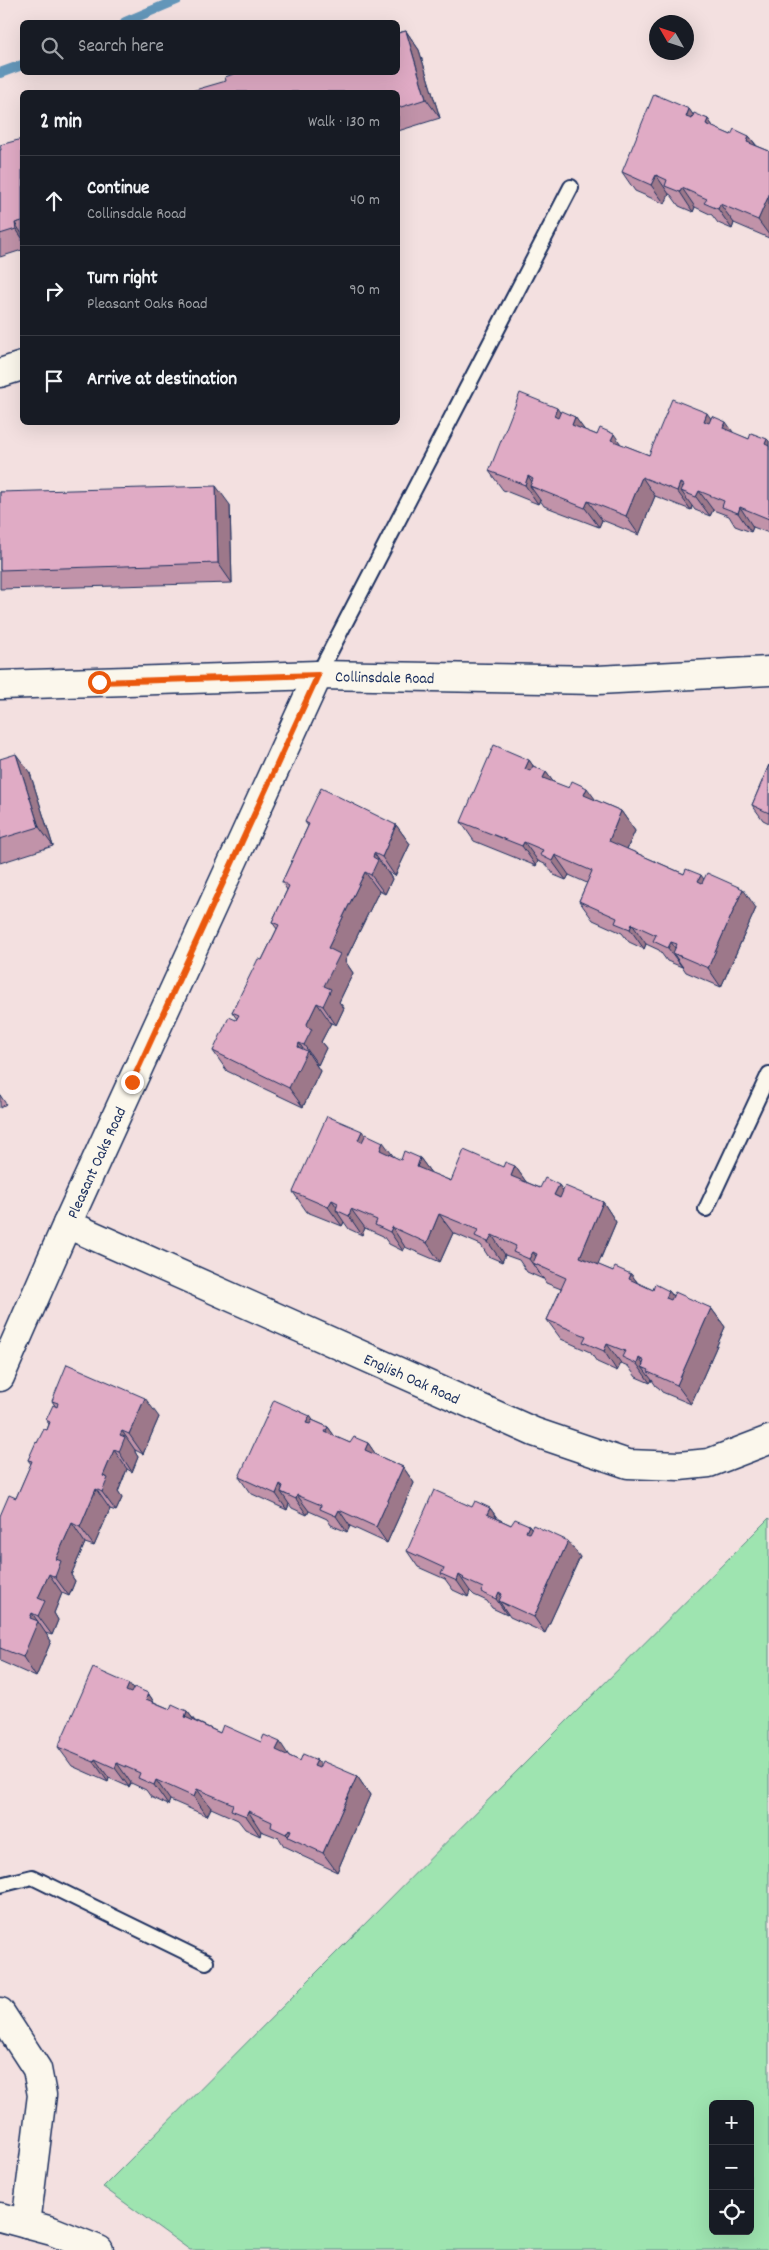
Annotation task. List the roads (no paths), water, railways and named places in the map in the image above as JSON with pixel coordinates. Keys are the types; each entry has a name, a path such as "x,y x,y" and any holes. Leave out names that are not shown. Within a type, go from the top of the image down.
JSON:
{"street":[{"path":"0,373 20,367"},
{"name":"Collinsdale Road","path":"0,685 318,675 598,680 769,671"},
{"name":"Pleasant Oaks Road","path":"0,1377 67,1224 318,675"},
{"name":"English Oak Road","path":"67,1224 534,1432 628,1464 679,1466 709,1462 759,1446 769,1440"},
{"path":"0,2012 37,2069 42,2096 26,2224"},
{"path":"0,2217 52,2231 99,2250"}],"lane":[{"path":"318,675 571,187"},
{"path":"706,1209 769,1074"},
{"path":"0,1885 32,1877 206,1962"}],"waterway":[{"path":"130,20 177,0"},
{"path":"0,73 20,66"}]}
